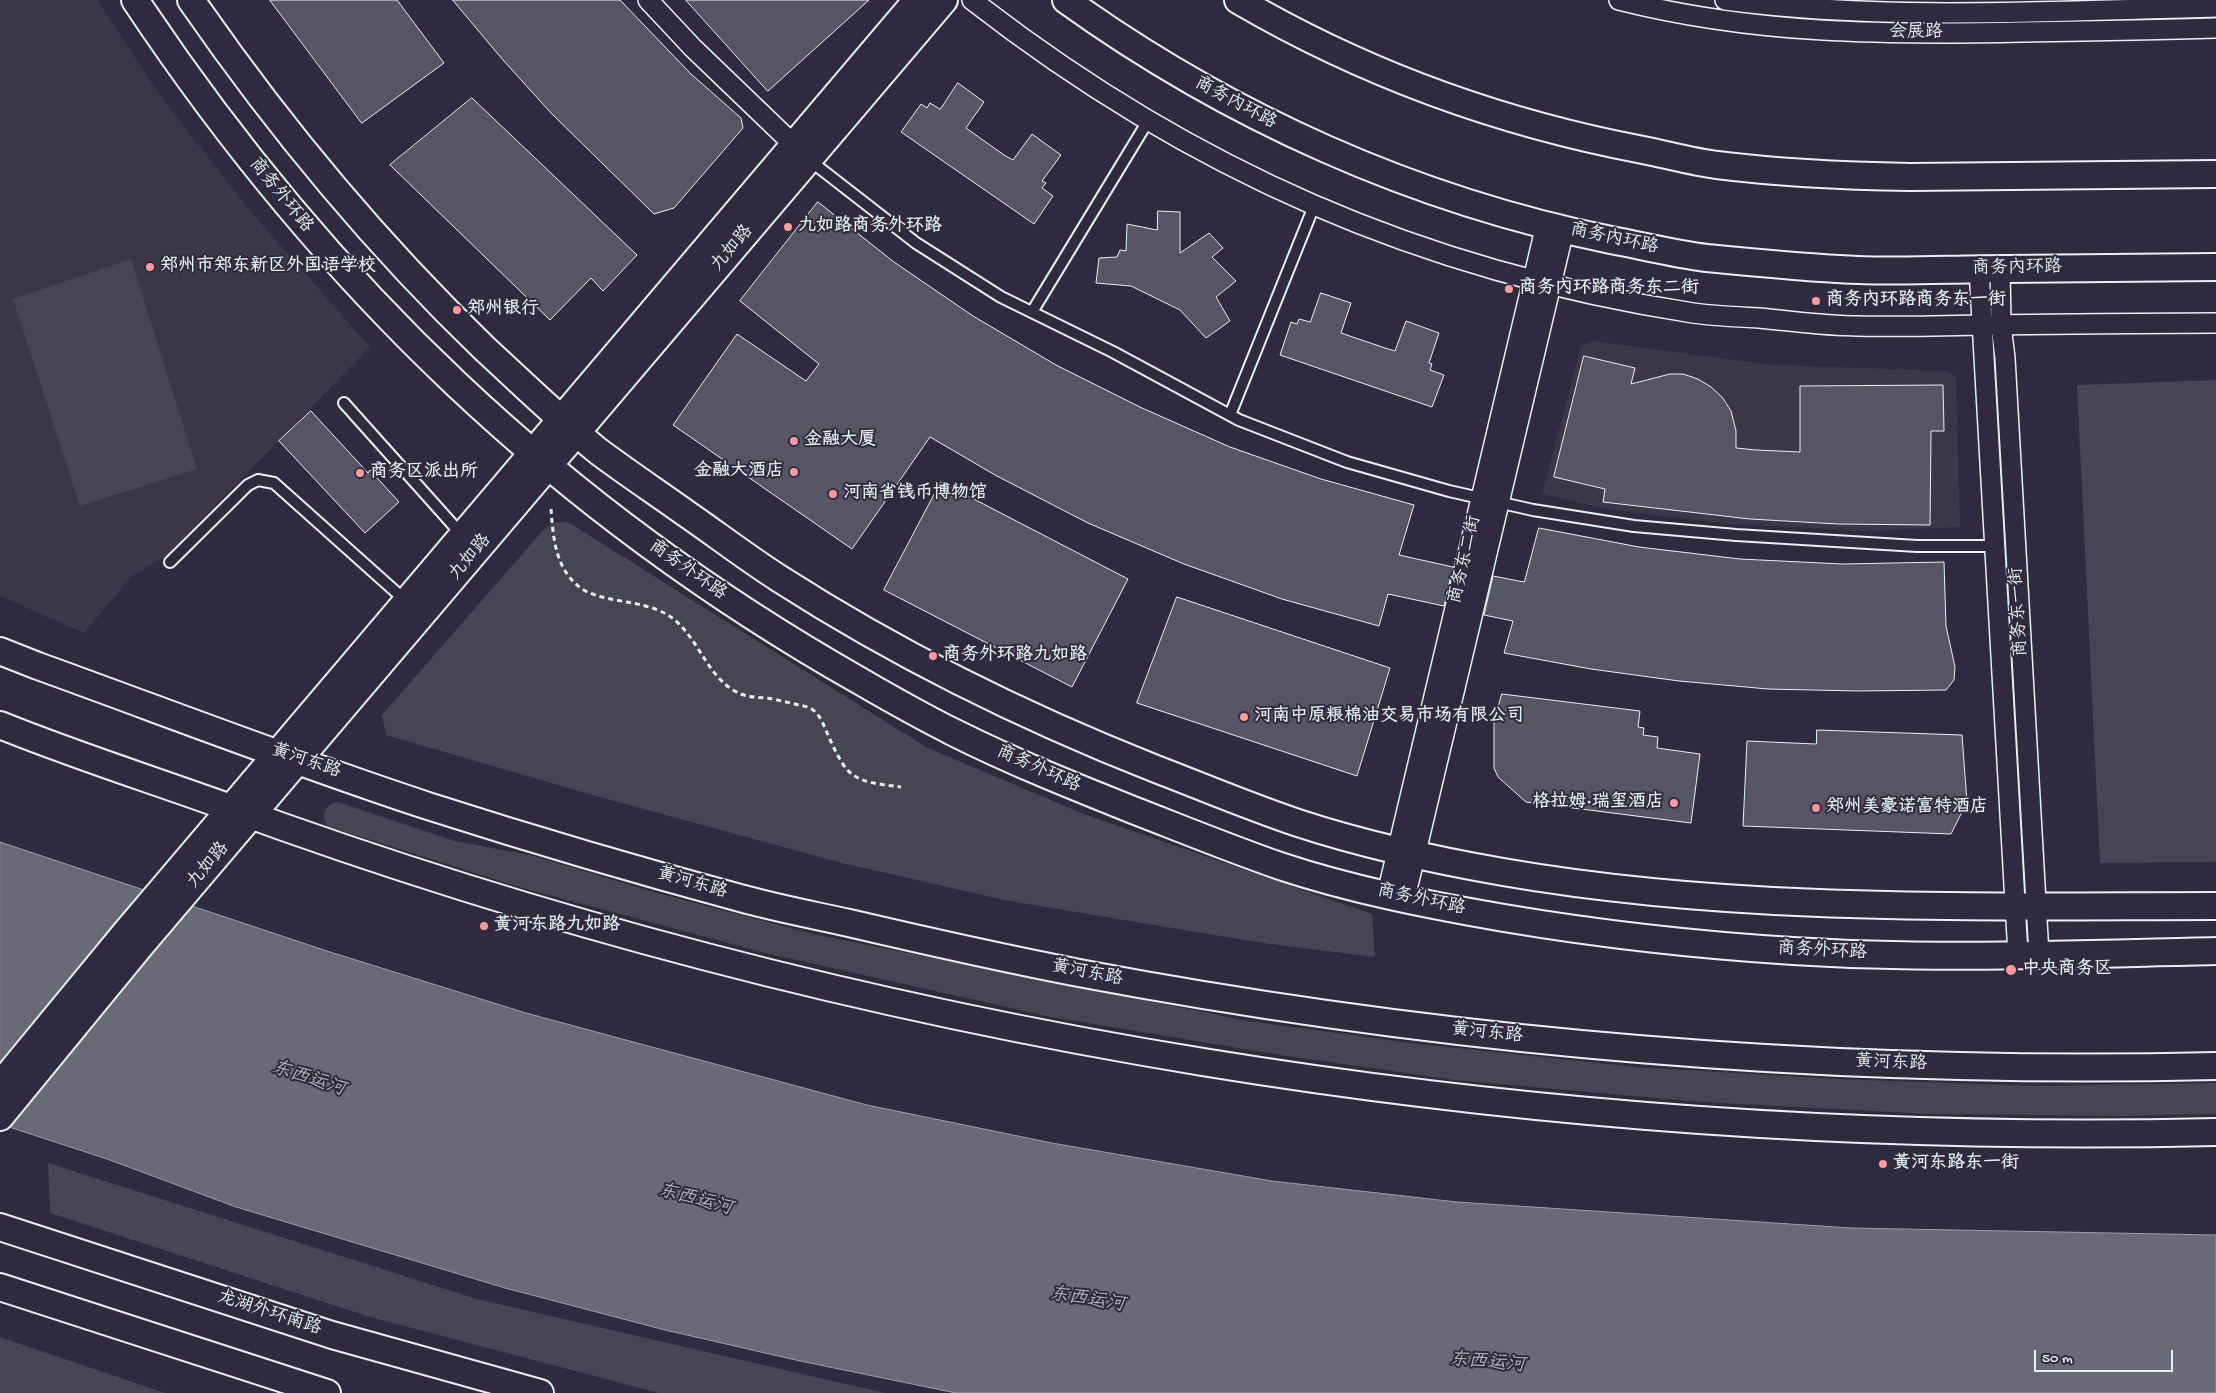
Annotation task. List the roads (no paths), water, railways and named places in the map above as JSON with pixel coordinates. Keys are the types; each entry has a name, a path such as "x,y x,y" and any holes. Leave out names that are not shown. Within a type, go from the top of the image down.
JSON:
{"street":[{"name":"商务外环路","path":"135,0 197,91 305,228 410,341 474,403 540,460 624,527 751,617 822,660 954,733 1100,797 1280,866 1333,882 1526,921 1642,937 1781,950 1865,954 2028,955 2216,951"},
{"path":"191,0 235,63 352,211 443,308 570,426 599,451 777,578 975,691 1118,754 1306,825 1407,852 1504,872 1670,894 1815,904 2216,906"},
{"path":"648,0 693,48 801,152"},
{"name":"九如路","path":"0,1085 189,873 570,426 801,152 917,0"},
{"name":"九如路","path":"801,152 944,0"},
{"path":"972,0 1043,53 1148,121 1229,166 1314,206 1420,246 1542,282 1704,314 1855,326 2216,323"},
{"name":"商务内环路","path":"1066,0 1170,69 1240,108 1309,142 1371,169 1438,193 1555,227 1703,258 1857,270 2216,267"},
{"path":"1238,0 1348,57 1468,105 1594,141 1716,165 1863,176 1910,177 2216,174"},
{"name":"会展路","path":"1619,0 1715,20 1799,30 1919,34 2216,28"},
{"name":"会展路","path":"1725,0 1801,9 1842,5 1877,6 1929,13 2216,6"},
{"name":"商务东二街","path":"1396,896 1499,502 1542,282 1555,227"},
{"name":"商务东一街","path":"1990,269 1982,325 1994,546 2025,906"},
{"name":"商务东一街","path":"1990,269 2001,325 2005,358 2028,955"},
{"name":"商务东二街","path":"1407,852 1481,498 1542,282"},
{"name":"九如路","path":"289,757 406,602 463,536 540,460"},
{"name":"黄河东路","path":"0,651 289,757 488,824 744,899 983,954 1152,986 1311,1012 1436,1028 1706,1055 1807,1061 2074,1069 2216,1066"},
{"path":"0,724 241,812 403,869 468,889 733,965 969,1019 1140,1052 1301,1077 1428,1094 1682,1120 1804,1127 2094,1135 2216,1132"},
{"name":"九如路","path":"0,1117 189,873"},
{"name":"龙湖外环南路","path":"0,1227 332,1335 540,1393"},
{"path":"0,1287 277,1386 327,1393"}],"lane":[{"path":"1032,312 1148,121"},
{"path":"801,152 916,243 1002,297 1113,352 1230,415 1347,462 1449,491 1533,510 1634,526 1736,535 1917,546 1994,546"},
{"path":"1230,415 1314,206"},
{"path":"344,403 463,536"},
{"path":"170,562 248,485 258,480 274,483 406,602"}],"water":[{"name":"东西运河","path":"0,842 327,951 526,1013 867,1105 1052,1143 1272,1181 1457,1202 1851,1228 2216,1235 2216,1393 956,1393 800,1361 665,1330 505,1288 236,1207 107,1159 0,1124"}],"place":[{"name":"九如路商务外环路","path":"788,227"},
{"name":"郑州市郑东新区外国语学校","path":"150,267"},
{"name":"商务内环路商务东二街","path":"1509,289"},
{"name":"商务内环路商务东一街","path":"1816,301"},
{"name":"郑州银行","path":"457,310"},
{"name":"金融大厦","path":"794,441"},
{"name":"金融大酒店","path":"794,472"},
{"name":"商务区派出所","path":"360,473"},
{"name":"河南省钱币博物馆","path":"833,494"},
{"name":"商务外环路九如路","path":"933,656"},
{"name":"河南中原粮棉油交易市场有限公司","path":"1244,717"},
{"name":"格拉姆·瑞玺酒店","path":"1674,803"},
{"name":"郑州美豪诺富特酒店","path":"1816,808"},
{"name":"黄河东路九如路","path":"484,926"},
{"name":"中央商务区","path":"2011,970"},
{"name":"黄河东路东一街","path":"1883,1164"}]}
